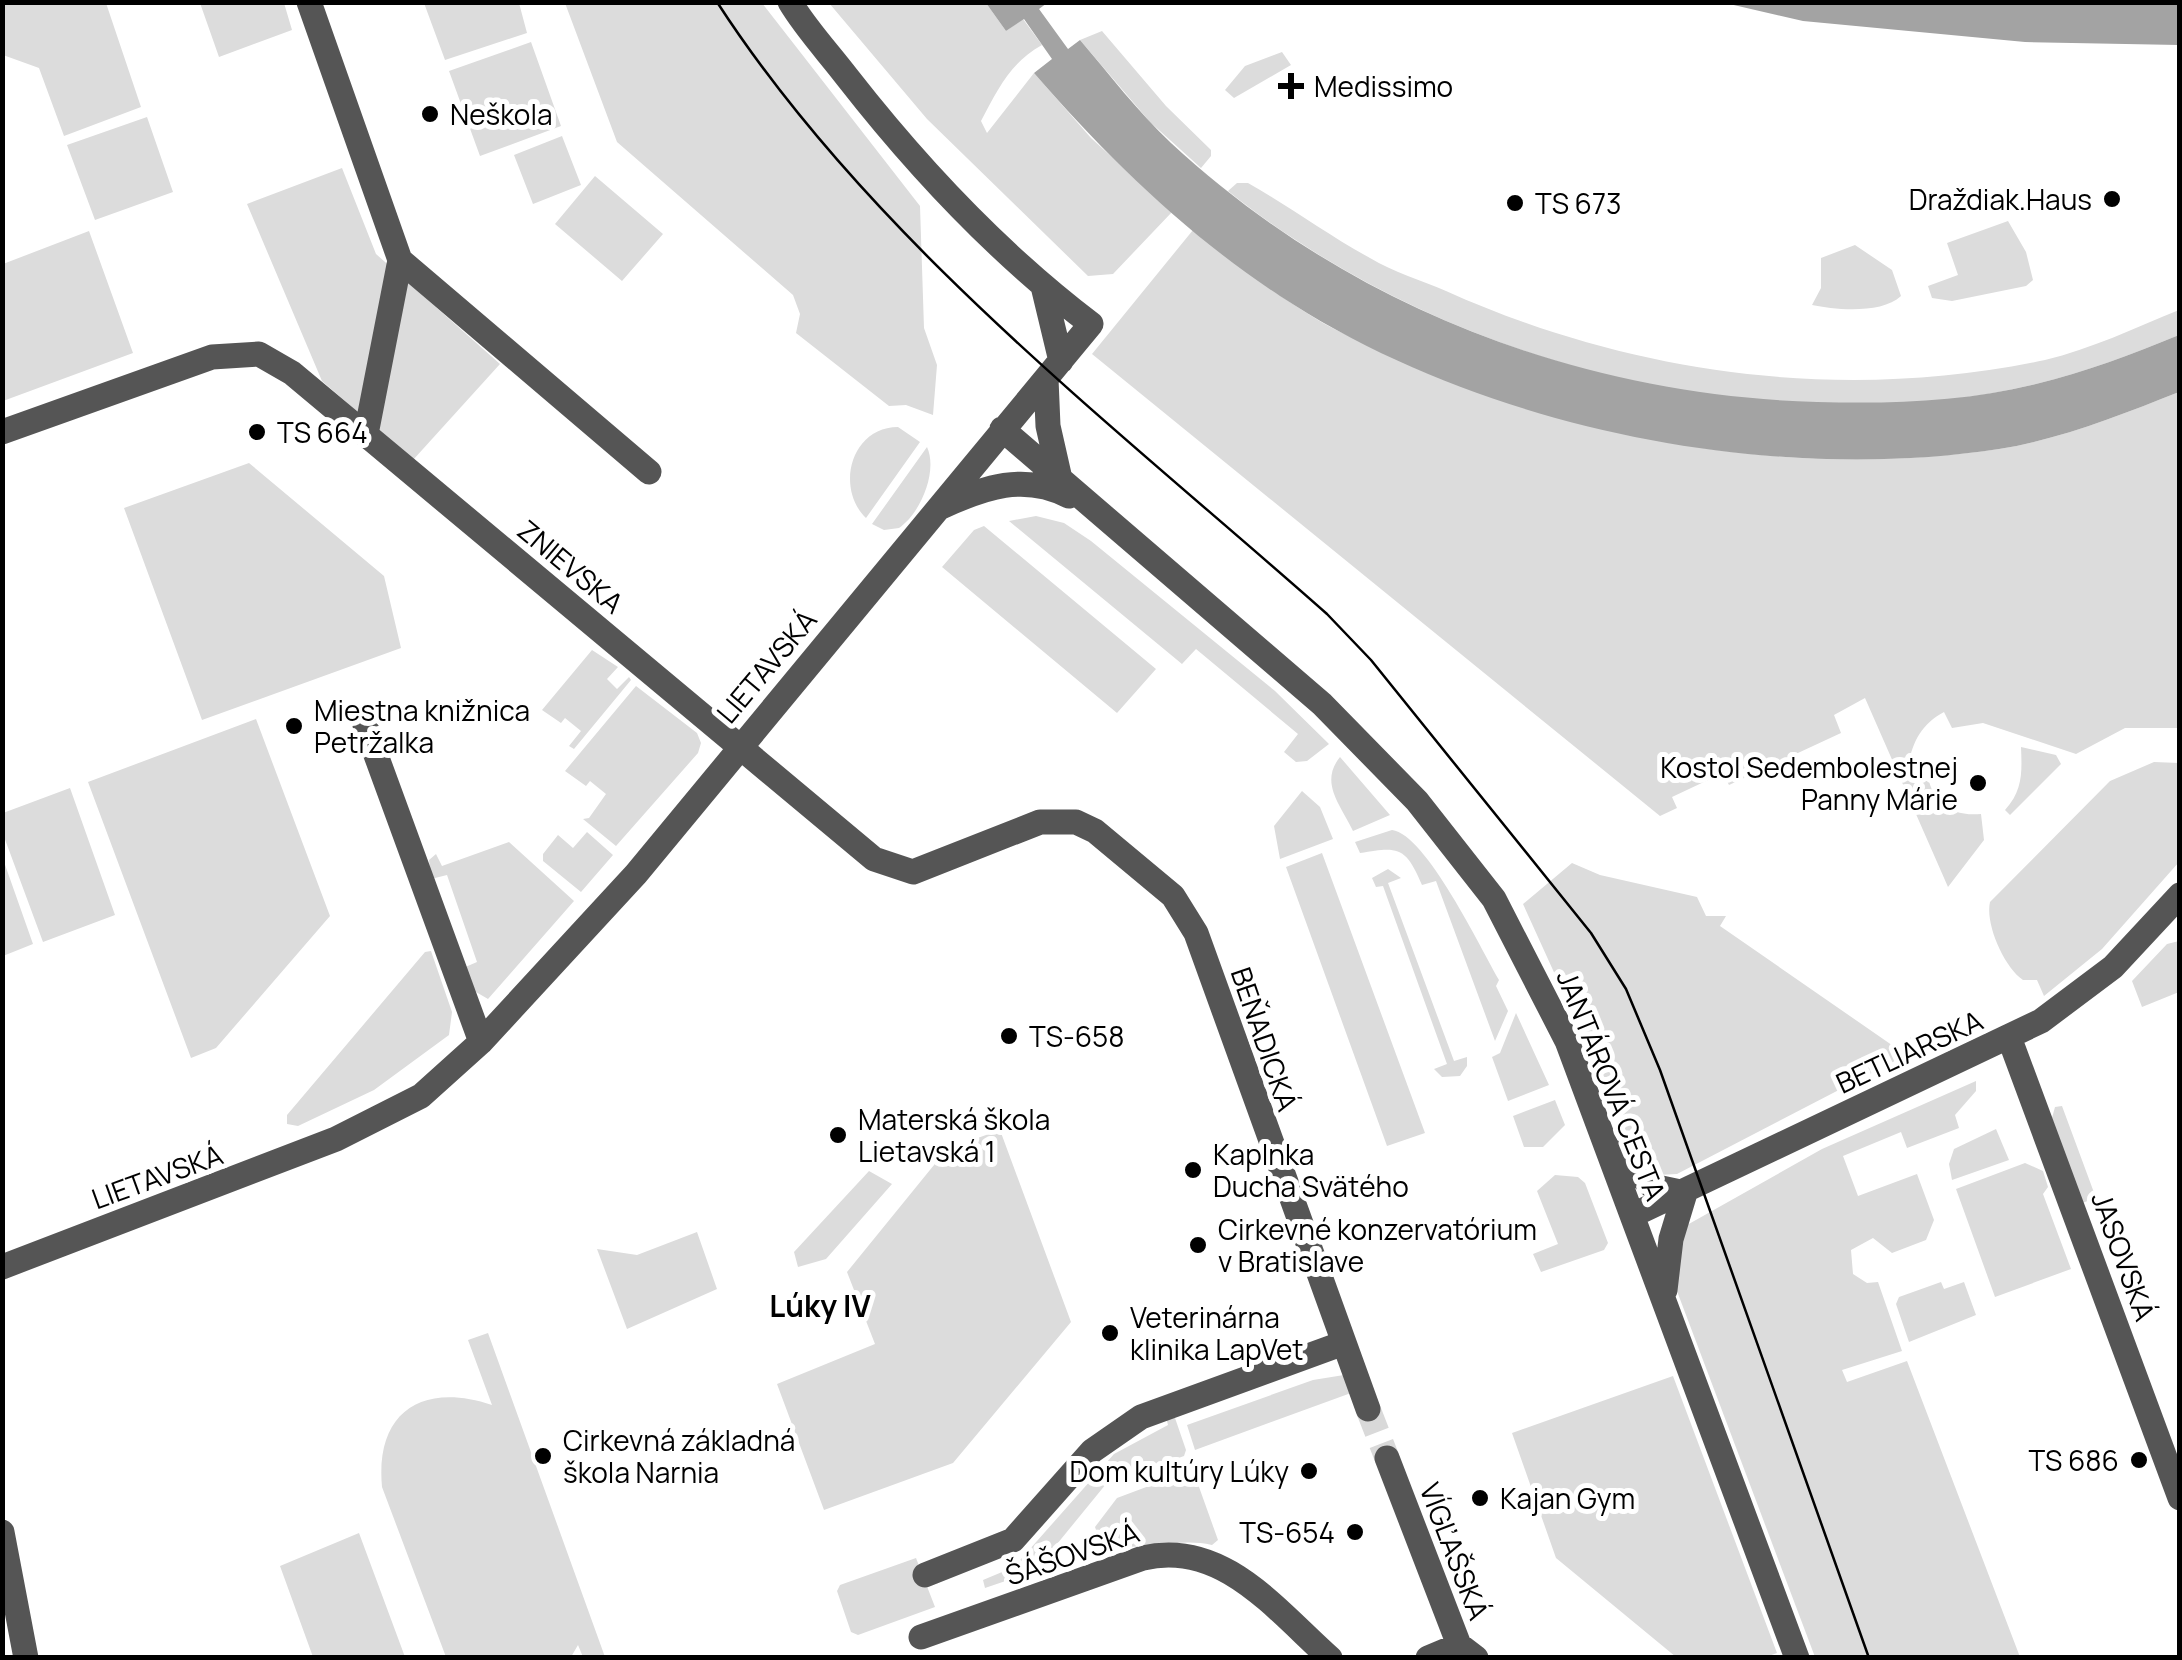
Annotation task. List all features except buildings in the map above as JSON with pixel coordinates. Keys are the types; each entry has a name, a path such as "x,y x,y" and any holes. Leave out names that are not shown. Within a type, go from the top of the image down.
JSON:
{"street":[{"path":"309,2 400,260 648,472"},
{"path":"790,2 891,133 938,185 1043,286 1053,370 1048,426 1060,479"},
{"path":"366,434 400,260"},
{"name":"LIETAVSKÁ","path":"2,1266 336,1139 421,1096 481,1042 636,874 738,745 1092,324 1043,286"},
{"name":"ZNIEVSKA","path":"2,432 189,364 259,354 292,373 738,745"},
{"name":"JANTÁROVÁ CESTA","path":"1002,429 1322,704 1448,838 1494,898 1568,1041 1797,1658"},
{"path":"932,512 974,492 1028,482 1047,485 1095,510"},
{"path":"365,724 481,1042"},
{"name":"BEŇADICKÁ","path":"738,745 874,859 913,872 1040,822 1076,822 1095,831 1173,896 1196,933 1342,1344"},
{"name":"BETLIARSKA","path":"1633,1215 2009,1037 2080,996 2148,932 2180,895"},
{"path":"2148,932 2180,928"},
{"name":"JASOVSKÁ","path":"2009,1037 2180,1498"},
{"path":"1604,1140 1629,1169 1652,1186 1685,1192 1668,1252 1664,1296"},
{"path":"2,1282 29,1256"},
{"path":"925,1575 1013,1540 1092,1451 1141,1416 1342,1344 1368,1409"},
{"name":"VÍGĽAŠSKÁ","path":"1387,1458 1467,1651"},
{"path":"2,1532 26,1658"},
{"name":"ŠÁŠOVSKÁ","path":"921,1636 1143,1558 1176,1554 1227,1568 1330,1658"},
{"path":"1428,1658 1467,1651"}],"shaded area":[{"path":"2,3 106,3 141,107 64,136 39,68 3,55"},
{"path":"200,3 284,3 292,30 219,57"},
{"path":"424,3 519,3 527,33 445,60"},
{"path":"565,3 762,3 920,206 924,328 937,365 933,415 906,405 889,406 796,333 800,314 793,295 617,142"},
{"path":"829,3 986,3 1006,31 1023,19 1042,45 1021,60 999,88 981,121 987,133 1034,73 1091,138 1172,212 1113,274 1088,276 927,119"},
{"path":"986,3 1047,3 1039,9 1068,49 1080,40 1171,143 1239,201 1313,251 1390,295 1470,331 1554,360 1640,382 1728,396 1900,402 1982,395 2036,384 2179,335 2179,392 2045,439 1999,449 1909,458 1816,459 1721,451 1626,435 1533,411 1443,380 1358,342 1280,296 1212,247 1149,193 1034,73 1052,59 1024,19 1006,31"},
{"path":"1725,3 2179,3 2179,45 2025,42 1803,21"},
{"path":"1102,31 1166,106 1211,150 1201,168 1150,122 1080,40"},
{"path":"531,42 561,126 480,156 449,71"},
{"path":"1282,52 1291,65 1234,98 1225,90 1245,66"},
{"path":"147,117 173,192 95,220 67,145"},
{"path":"562,136 581,185 533,204 514,155"},
{"path":"342,168 376,254 500,364 413,460 322,381 247,204"},
{"path":"595,176 663,234 622,281 555,224"},
{"path":"1237,183 1248,183 1398,272 1517,320 1664,361 1816,379 1892,379 1969,373 2045,360 2179,310 2179,335 2036,384 1932,401 1826,405 1718,397 1611,376 1507,345 1407,303 1313,251 1228,191"},
{"path":"2008,221 2026,252 2033,280 2026,286 1952,301 1932,298 1928,286 1958,275 1947,243"},
{"path":"1193,230 1306,313 1383,351 1489,394 1559,417 1704,448 1851,459 1999,449 2068,433 2179,392 2179,728 2125,728 2076,754 1983,723 1952,728 1944,712 1936,717 1918,736 1908,769 1927,770 1932,790 1951,810 1981,814 1984,840 1948,887 1865,698 1834,715 1841,733 1729,785 1723,773 1672,797 1677,808 1660,816 1092,354"},
{"path":"89,231 133,353 3,401 3,264"},
{"path":"1855,245 1892,270 1901,296 1871,308 1812,305 1821,288 1821,258"},
{"path":"898,427 920,442 866,518 851,491 853,461 869,437"},
{"path":"927,447 929,479 914,512 899,528 884,530 872,524"},
{"path":"249,463 384,576 401,648 202,720 124,508"},
{"path":"1036,516 1064,523 1091,541 1275,691 1329,744 1307,761 1296,762 1284,752 1298,734 1196,649 1182,664 1009,521"},
{"path":"984,526 1156,669 1117,713 942,567 974,530"},
{"path":"592,650 618,667 607,679 617,689 629,677 631,680 574,749 569,746 581,731 565,718 561,723 542,710"},
{"path":"636,686 697,733 701,743 698,753 616,846 583,819 589,818 606,794 590,781 586,786 565,771"},
{"path":"256,719 330,916 216,1048 191,1058 88,782"},
{"path":"2021,747 2056,755 2061,764 2010,815 2005,810 2018,788"},
{"path":"1340,757 1390,815 1353,831 1332,785 1331,776"},
{"path":"2154,762 2179,763 2179,862 2102,949 2044,996 2037,980 2023,980 2003,955 1990,922 1990,902 2110,781"},
{"path":"70,788 115,915 43,942 3,834 3,813"},
{"path":"1302,791 1320,807 1333,839 1280,859 1274,826"},
{"path":"1392,830 1406,836 1436,871 1499,980 1496,986 1508,1011 1495,1041 1436,881 1422,885 1411,863 1400,852 1360,853 1355,842"},
{"path":"587,832 613,855 581,892 543,861 543,854 558,835 573,848"},
{"path":"509,842 574,901 488,999 476,992 463,968 477,962 447,875 431,879 429,860 436,854 442,866"},
{"path":"1322,853 1425,1133 1387,1146 1286,867"},
{"path":"3,859 33,944 2,956"},
{"path":"1572,863 1600,875 1697,897 1706,916 1726,916 1720,926 1899,1050 1911,1037 1916,1050 1677,1174 1658,1175 1641,1164 1523,904"},
{"path":"1388,869 1401,878 1388,883 1454,1061 1467,1057 1467,1066 1460,1076 1442,1077 1434,1069 1447,1064 1383,886 1376,887 1372,878"},
{"path":"2179,941 2179,992 2142,1007 2132,981 2167,944"},
{"path":"431,951 452,1012 449,1035 374,1090 298,1126 287,1124 287,1115 425,952"},
{"path":"1516,1013 1549,1085 1508,1101 1492,1057 1500,1053"},
{"path":"1976,1081 1976,1091 1955,1115 1959,1128 1907,1148 1901,1132 1843,1156 1858,1196 1917,1174 1934,1220 1926,1240 1892,1253 1873,1238 1851,1250 1853,1274 1867,1283 1878,1282 1902,1351 1842,1370 1847,1382 1907,1361 2020,1657 1815,1657 1663,1254 1671,1234 1822,1149"},
{"path":"1555,1100 1565,1125 1543,1147 1524,1147 1513,1116"},
{"path":"2062,1106 2096,1198 2082,1203 2052,1118 2055,1107"},
{"path":"1996,1129 2009,1160 1952,1180 1949,1164 1954,1149"},
{"path":"1000,1130 1071,1322 953,1463 824,1510 777,1384 875,1344 847,1272 947,1149"},
{"path":"2025,1163 2043,1171 2048,1187 2043,1194 2071,1269 1995,1297 1956,1189"},
{"path":"869,1171 892,1184 826,1259 798,1267 794,1252"},
{"path":"1555,1175 1578,1177 1585,1183 1608,1243 1604,1250 1541,1272 1533,1254 1558,1244 1537,1191"},
{"path":"697,1232 717,1289 627,1329 597,1249 637,1255"},
{"path":"1941,1282 1944,1289 1964,1282 1976,1315 1909,1342 1896,1304 1899,1297"},
{"path":"488,1333 605,1657 583,1657 578,1645 571,1657 446,1657 382,1487 387,1439 408,1409 445,1397 492,1405 468,1340"},
{"path":"1344,1375 1351,1393 1195,1450 1187,1425 1313,1380"},
{"path":"1673,1376 1777,1653 1763,1658 1676,1657 1556,1558 1512,1433"},
{"path":"1174,1415 1186,1450 1184,1456 1106,1484 1035,1571 985,1588 983,1580 1014,1567 1114,1454 1168,1425 1166,1417"},
{"path":"1189,1471 1194,1473 1218,1540 1212,1545 1126,1547 1100,1541 1095,1527 1117,1498"},
{"path":"359,1533 405,1657 313,1657 280,1566"},
{"path":"916,1558 935,1607 858,1635 851,1632 837,1591 840,1585"}],"tunnel":[{"path":"1368,1409 1387,1458"}],"tram line":[{"path":"717,2 779,89 848,172 922,251 1082,401 1327,614 1371,660 1591,933 1626,989 1660,1070 1869,1658"}],"place":[{"name":"Medissimo","path":"1291,86"},
{"name":"Neškola","path":"430,114"},
{"name":"Draždiak.Haus","path":"2112,199"},
{"name":"TS 673","path":"1515,203"},
{"name":"TS 664","path":"257,432"},
{"name":"Miestna knižnica Petržalka","path":"294,726"},
{"name":"Kostol Sedembolestnej Panny Márie","path":"1978,783"},
{"name":"TS-658","path":"1009,1036"},
{"name":"Materská škola Lietavská 1","path":"838,1135"},
{"name":"Kaplnka Ducha Svätého","path":"1193,1170"},
{"name":"Cirkevné konzervatórium v Bratislave","path":"1198,1245"},
{"name":"Veterinárna klinika LapVet","path":"1110,1333"},
{"name":"Cirkevná základná škola Narnia","path":"543,1456"},
{"name":"TS 686","path":"2139,1460"},
{"name":"Dom kultúry Lúky","path":"1309,1471"},
{"name":"Kajan Gym","path":"1480,1498"},
{"name":"TS-654","path":"1355,1532"}],"district":[{"name":"Lúky IV","path":"820,1305"}]}
